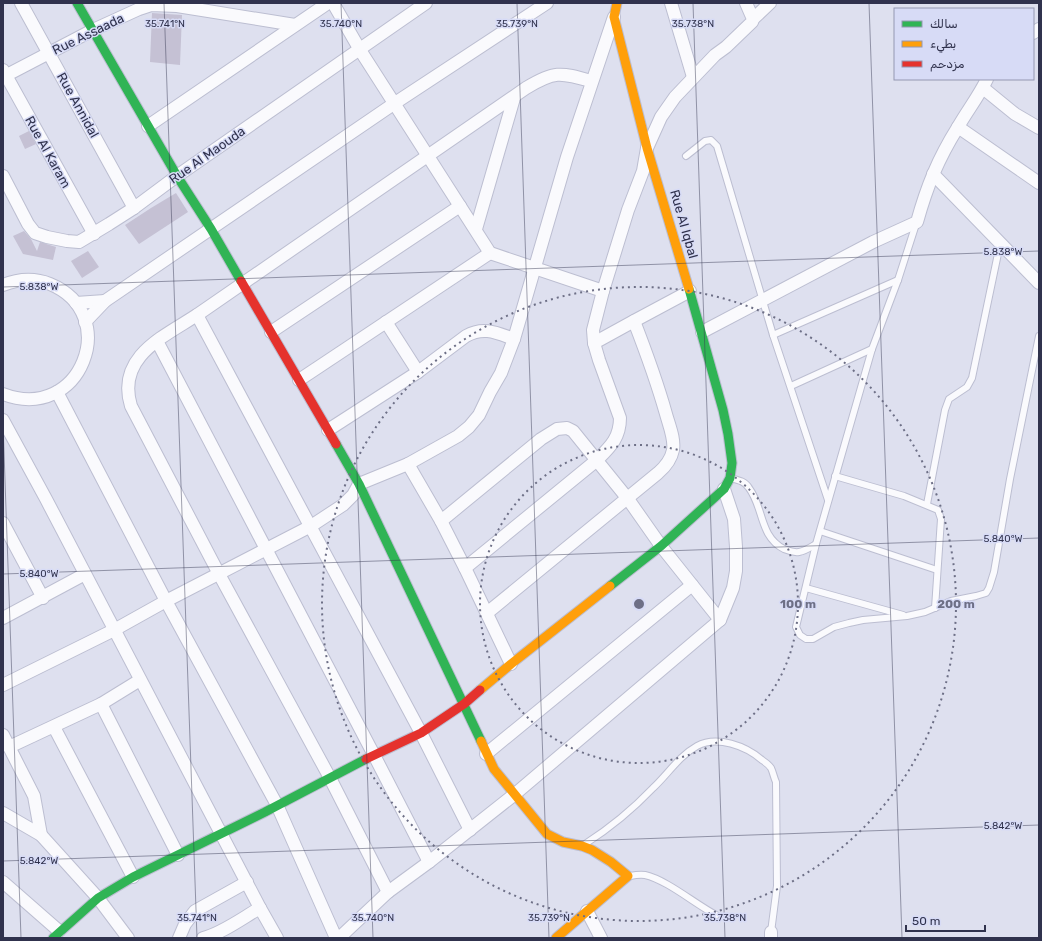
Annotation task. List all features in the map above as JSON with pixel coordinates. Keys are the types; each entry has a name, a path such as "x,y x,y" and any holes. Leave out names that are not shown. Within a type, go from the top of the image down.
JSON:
{"street":[{"name":"Rue Annidal","path":"21,3 134,208"},
{"path":"77,3 177,176 211,229 359,484 494,769 547,834 564,842 592,850 628,876 556,938"},
{"path":"148,126 328,3"},
{"path":"333,3 360,50 490,253 603,292"},
{"name":"Rue Al Maouda","path":"3,176 33,231 39,235 79,242 134,208 177,176 426,3"},
{"path":"85,322 105,301 395,103 547,3"},
{"name":"Rue Al Iqbal","path":"617,3 614,17 647,148 702,332 723,410 731,452 732,463 730,478"},
{"path":"671,3 693,77"},
{"path":"746,3 753,19"},
{"path":"465,568 597,460 616,439 619,430 620,418 594,343 594,330 603,292 628,210 643,171 647,148 661,117 675,97 715,55 726,47 770,3"},
{"name":"Rue Assaada","path":"4,74 93,30 147,6 158,4 295,25"},
{"path":"3,685 114,630 166,601 311,526 343,505 353,495 359,484 408,464 458,436 480,415 490,392 501,373 514,339 560,178 591,81 614,17"},
{"name":"Rue Al Karam","path":"4,74 94,234"},
{"path":"388,892 330,778 219,574 131,406 129,399 129,383 132,367 141,355 157,341 514,98 532,84 544,77 564,74 591,81"},
{"path":"702,332 873,242 917,222 926,189 946,147 971,104 985,84 1016,114 1039,128"},
{"path":"476,229 514,98"},
{"path":"958,127 1039,183"},
{"path":"933,174 1039,284"},
{"path":"271,332 460,206"},
{"path":"299,380 490,253"},
{"path":"3,285 21,280 34,280 46,282 57,287 76,303 85,322 88,338 86,354 80,370 70,383 57,392 43,398 28,400 13,398 3,394"},
{"path":"594,343 690,291"},
{"path":"76,303 105,301"},
{"path":"197,315 421,733 470,830"},
{"path":"487,613 628,499 666,466 670,459 673,446 671,429 651,365 634,321"},
{"path":"386,322 418,372"},
{"path":"328,430 418,372 472,332 486,330 514,339"},
{"path":"157,341 374,755 428,862"},
{"path":"57,392 166,601 277,805 338,938 388,892 515,794 720,620 733,588 736,571 734,519 724,489"},
{"path":"3,420 277,938"},
{"path":"441,521 541,439 557,428 567,428 573,431 597,460 628,499 661,546 720,620"},
{"path":"408,464 441,521 511,664"},
{"path":"3,882 56,935 98,898 133,877 221,834 374,755 421,733 464,704 511,664 661,546 724,489 730,478"},
{"path":"3,523 43,598"},
{"path":"3,618 43,598 85,574"},
{"path":"486,754 692,585"},
{"path":"9,748 101,704 140,680"},
{"path":"101,704 178,855"},
{"path":"54,726 133,877"},
{"path":"3,735 34,796 41,835"},
{"path":"3,813 16,822 41,835 98,898 128,938"},
{"path":"179,938 185,924 195,911 247,882"},
{"path":"203,938 221,930 260,908"},
{"path":"587,911 601,938"}],"lane":[{"path":"686,156 705,141 711,140 715,144 763,301 828,500"},
{"path":"917,222 898,280 872,349 828,500 796,627 800,635 806,639 813,639 834,628 849,623 863,620 907,616 925,612 951,601 986,593 994,572 1010,479 1039,336"},
{"path":"927,504 945,410 949,399 967,387 972,378 1000,244"},
{"path":"774,335 898,280"},
{"path":"791,386 872,349"},
{"path":"836,476 904,496 927,504 938,510 941,519 935,608"},
{"path":"730,478 743,482 749,487 768,534 777,545 791,552 800,552 816,544"},
{"path":"820,531 937,570"},
{"path":"806,588 907,616"},
{"path":"582,846 608,829 630,811 684,755 698,745 705,743 725,742 743,748 758,757 771,768 776,782 776,886 771,935"},
{"path":"628,876 644,875 653,878 685,895 698,906 716,915"}],"building":[{"path":"152,13 182,15 180,65 150,62"},
{"path":"29,131 36,144 25,149 19,136"},
{"path":"176,193 188,212 139,244 125,225"},
{"path":"24,231 31,239 37,251 40,242 56,247 53,260 23,254 13,236"},
{"path":"88,251 99,267 82,278 71,261"}],"traffic: fast":[{"path":"77,3 177,176 211,229 241,281"},
{"path":"610,586 661,546 724,489 730,478 732,463 723,410 689,289"},
{"path":"336,444 359,484 481,741"},
{"path":"53,938 98,898 133,877 265,812 366,759"}],"traffic: slow":[{"path":"617,3 614,17 647,148 689,289"},
{"path":"480,690 610,586"},
{"path":"481,741 494,769 547,834 563,842 592,850 611,862 628,876 556,938"}],"traffic: jam":[{"path":"241,281 336,444"},
{"path":"366,759 421,733 464,704 480,690"}]}
